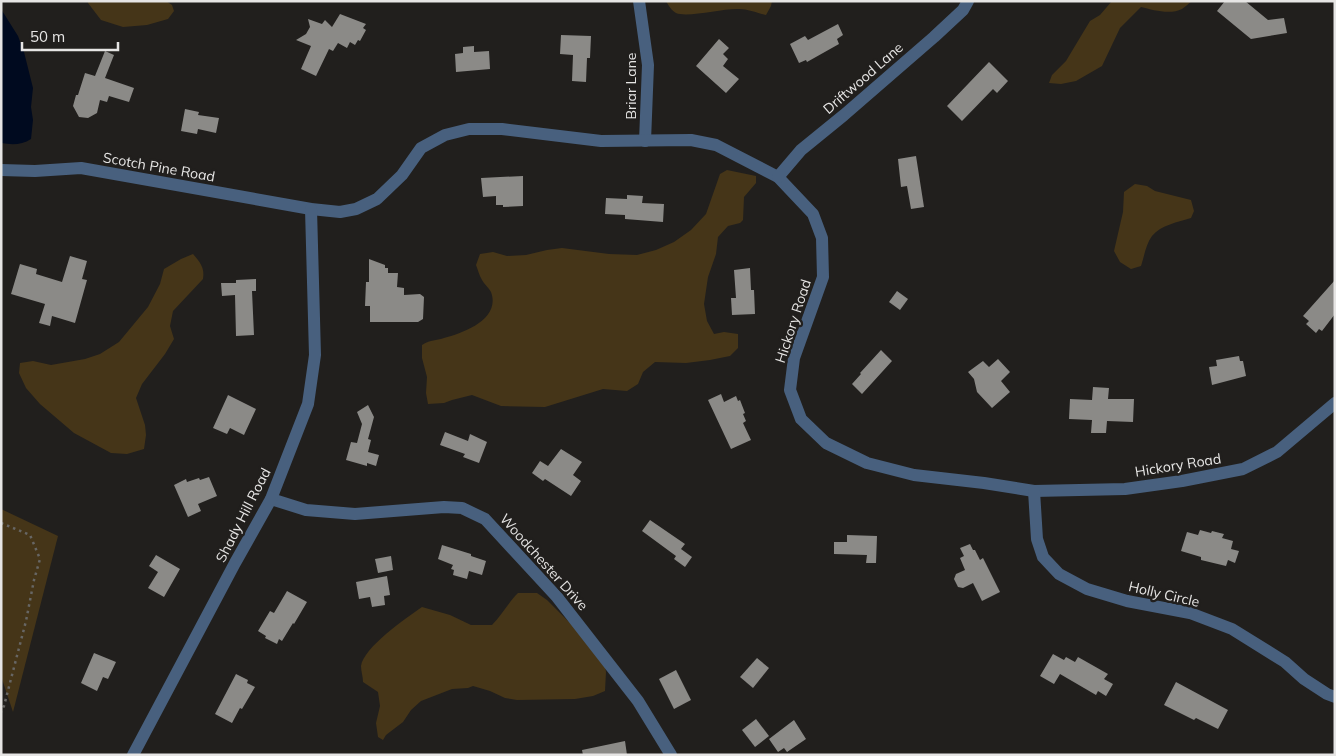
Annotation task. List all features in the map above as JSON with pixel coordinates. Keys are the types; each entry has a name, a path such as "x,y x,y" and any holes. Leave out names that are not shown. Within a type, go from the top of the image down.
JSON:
{"street":[{"name":"Briar Lane","path":"640,1 648,65 644,141"},
{"name":"Driftwood Lane","path":"778,177 801,150 934,37 963,10 968,1"},
{"name":"Hickory Road","path":"311,209 340,212 356,209 377,199 402,175 421,148 445,134 469,130 502,129 601,141 691,140 716,145 778,177 813,214 822,238 823,277 794,358 790,390 801,419 826,443 867,463 914,475 1034,491 1125,488 1182,481 1243,469 1277,452 1335,403"},
{"name":"Scotch Pine Road","path":"1,170 35,171 80,168 311,209"},
{"name":"Shady Hill Road","path":"134,755 235,563 272,499 308,404 315,347 311,209"},
{"name":"Holly Circle","path":"1034,491 1037,539 1043,557 1059,574 1087,589 1127,601 1190,613 1232,629 1285,662 1304,679 1335,697"},
{"name":"Woodchester Drive","path":"272,499 306,510 355,514 444,507 462,508 484,518 557,598 638,701 671,755"}],"path":[{"path":"1,523 30,535 40,559 26,621 1,712"}],"shaded area":[{"path":"88,1 166,1 172,5 174,11 168,19 147,25 123,27 101,20"},
{"path":"666,1 772,1 766,15 739,9 682,14 673,11"},
{"path":"1112,1 1192,1 1182,9 1172,12 1141,7 1120,28 1102,66 1076,81 1061,84 1049,83 1052,75 1066,61 1090,21 1100,15"},
{"path":"727,170 756,176 756,183 744,197 743,220 740,223 728,226 718,237 716,254 708,277 704,304 707,321 714,334 724,332 738,334 738,348 730,356 686,363 655,362 643,372 638,384 627,391 603,389 545,407 501,406 472,395 444,403 428,404 426,393 427,377 422,358 422,345 452,336 470,328 486,317 491,310 493,302 491,292 482,280 476,265 480,254 493,252 507,256 526,255 562,248 609,254 637,255 656,250 674,242 691,230 706,214 720,174"},
{"path":"1135,184 1191,200 1194,211 1191,218 1170,224 1156,232 1148,243 1141,266 1131,269 1120,262 1114,251 1123,212 1124,192"},
{"path":"193,254 201,265 203,279 173,311 170,326 174,339 142,384 136,398 145,425 144,449 127,454 111,453 74,433 40,404 26,388 19,373 20,363 33,361 51,365 85,359 100,354 119,342 148,307 160,284 164,269"},
{"path":"1,509 58,536 13,712 1,676"},
{"path":"518,593 537,593 547,600 568,621 587,635 603,654 606,672 605,691 593,696 575,699 517,700 505,698 473,686 452,689 421,701 411,710 403,722 386,735 383,740 378,737 376,723 380,706 378,692 363,682 361,666 364,658 377,642 396,625 422,607 450,615 471,625 492,625"}],"water":[{"path":"1,9 18,36 33,88 31,139 17,144 1,143"}],"building":[{"path":"1225,1 1245,1 1268,20 1284,18 1287,33 1251,39 1217,11"},
{"path":"340,14 366,24 363,28 366,30 360,41 358,40 355,45 350,42 347,48 338,43 333,51 329,49 316,76 301,69 311,46 296,40 306,34 310,27 308,19 322,24 325,20 332,27"},
{"path":"838,24 843,35 837,39 839,44 807,62 806,60 799,63 790,44 805,36 808,40"},
{"path":"561,35 591,36 590,58 587,58 586,82 572,81 573,55 560,54"},
{"path":"719,39 729,48 723,54 728,59 723,66 739,79 726,93 696,66"},
{"path":"474,46 474,52 489,51 490,69 456,72 455,54 463,53 463,47"},
{"path":"105,51 114,55 105,78 134,88 129,102 109,96 107,102 100,100 97,113 88,118 79,117 73,106 76,95 78,95 85,73 95,76"},
{"path":"989,62 1008,81 997,93 993,89 962,121 947,106"},
{"path":"185,109 199,112 198,115 219,118 216,133 198,129 197,134 181,131"},
{"path":"916,156 924,207 911,209 907,186 901,187 898,159"},
{"path":"523,176 523,206 503,207 503,205 496,205 496,196 483,197 481,178"},
{"path":"627,195 643,196 642,203 664,204 663,222 625,219 625,215 605,214 606,198 627,199"},
{"path":"70,256 87,261 82,279 87,280 75,323 52,316 50,326 39,323 45,304 11,294 20,264 37,269 36,274 62,282"},
{"path":"369,259 385,265 385,268 388,268 388,273 398,273 397,287 404,288 404,295 420,294 424,297 423,319 418,322 370,322 370,306 365,306 366,282 369,282"},
{"path":"750,268 751,290 754,290 755,314 732,315 731,298 736,298 734,270"},
{"path":"256,279 256,291 252,291 254,335 236,336 235,295 222,296 221,283 236,283 236,280"},
{"path":"1335,280 1335,314 1322,331 1319,329 1316,333 1306,324 1309,321 1303,316"},
{"path":"897,291 908,299 900,310 889,302"},
{"path":"881,350 892,361 862,394 852,384"},
{"path":"1239,356 1240,361 1243,361 1246,376 1212,385 1209,367 1217,366 1216,360"},
{"path":"998,359 1010,372 1001,381 1010,392 992,408 977,392 974,379 968,372 983,361 989,367"},
{"path":"1093,387 1109,388 1108,399 1134,399 1133,422 1107,421 1106,433 1091,433 1092,420 1069,419 1070,399 1092,400"},
{"path":"721,394 724,402 736,396 738,401 740,400 745,413 743,414 746,421 743,423 751,440 731,449 708,400"},
{"path":"228,395 256,409 244,435 230,428 227,434 213,428"},
{"path":"368,405 374,417 368,439 371,440 368,452 379,455 376,466 367,463 367,466 346,460 351,442 357,443 362,424 357,412"},
{"path":"445,432 468,441 470,434 487,442 479,463 463,457 465,454 440,445"},
{"path":"561,449 582,462 573,475 581,481 571,496 532,473 540,461 548,466"},
{"path":"209,477 217,496 198,504 201,511 188,517 174,485 186,479 187,482"},
{"path":"650,520 685,544 681,549 692,557 685,567 674,559 676,556 642,531"},
{"path":"1200,530 1224,534 1222,538 1233,541 1231,549 1239,551 1235,563 1228,560 1226,566 1201,560 1201,557 1181,551 1187,532 1198,535"},
{"path":"847,535 877,536 876,563 866,563 867,555 834,554 834,542 847,542"},
{"path":"970,544 980,560 983,558 1000,592 982,601 973,583 963,588 958,587 954,579 956,574 965,570 960,558 964,556 960,548"},
{"path":"442,545 486,561 482,575 469,571 467,579 453,575 454,570 451,569 453,565 438,559"},
{"path":"156,555 180,569 164,597 148,588 158,572 149,566"},
{"path":"391,556 393,570 378,573 375,559"},
{"path":"387,576 390,595 384,596 385,605 372,607 370,597 359,599 356,582"},
{"path":"287,591 307,602 282,641 279,639 277,644 265,638 266,636 258,631 270,611 274,613"},
{"path":"94,653 116,662 108,679 103,677 97,691 81,683"},
{"path":"1053,654 1064,660 1066,657 1075,662 1078,657 1108,674 1104,679 1113,684 1106,696 1098,691 1096,695 1060,674 1054,684 1040,676"},
{"path":"757,658 769,668 753,688 740,677"},
{"path":"676,670 691,700 674,709 659,679"},
{"path":"236,674 248,680 247,683 255,687 232,723 215,714"},
{"path":"1176,682 1228,710 1218,729 1196,718 1194,720 1164,705"},
{"path":"756,719 769,736 755,747 742,730"},
{"path":"794,720 806,739 787,752 784,748 778,752 769,739"},
{"path":"625,741 627,755 583,755 582,750"}]}
